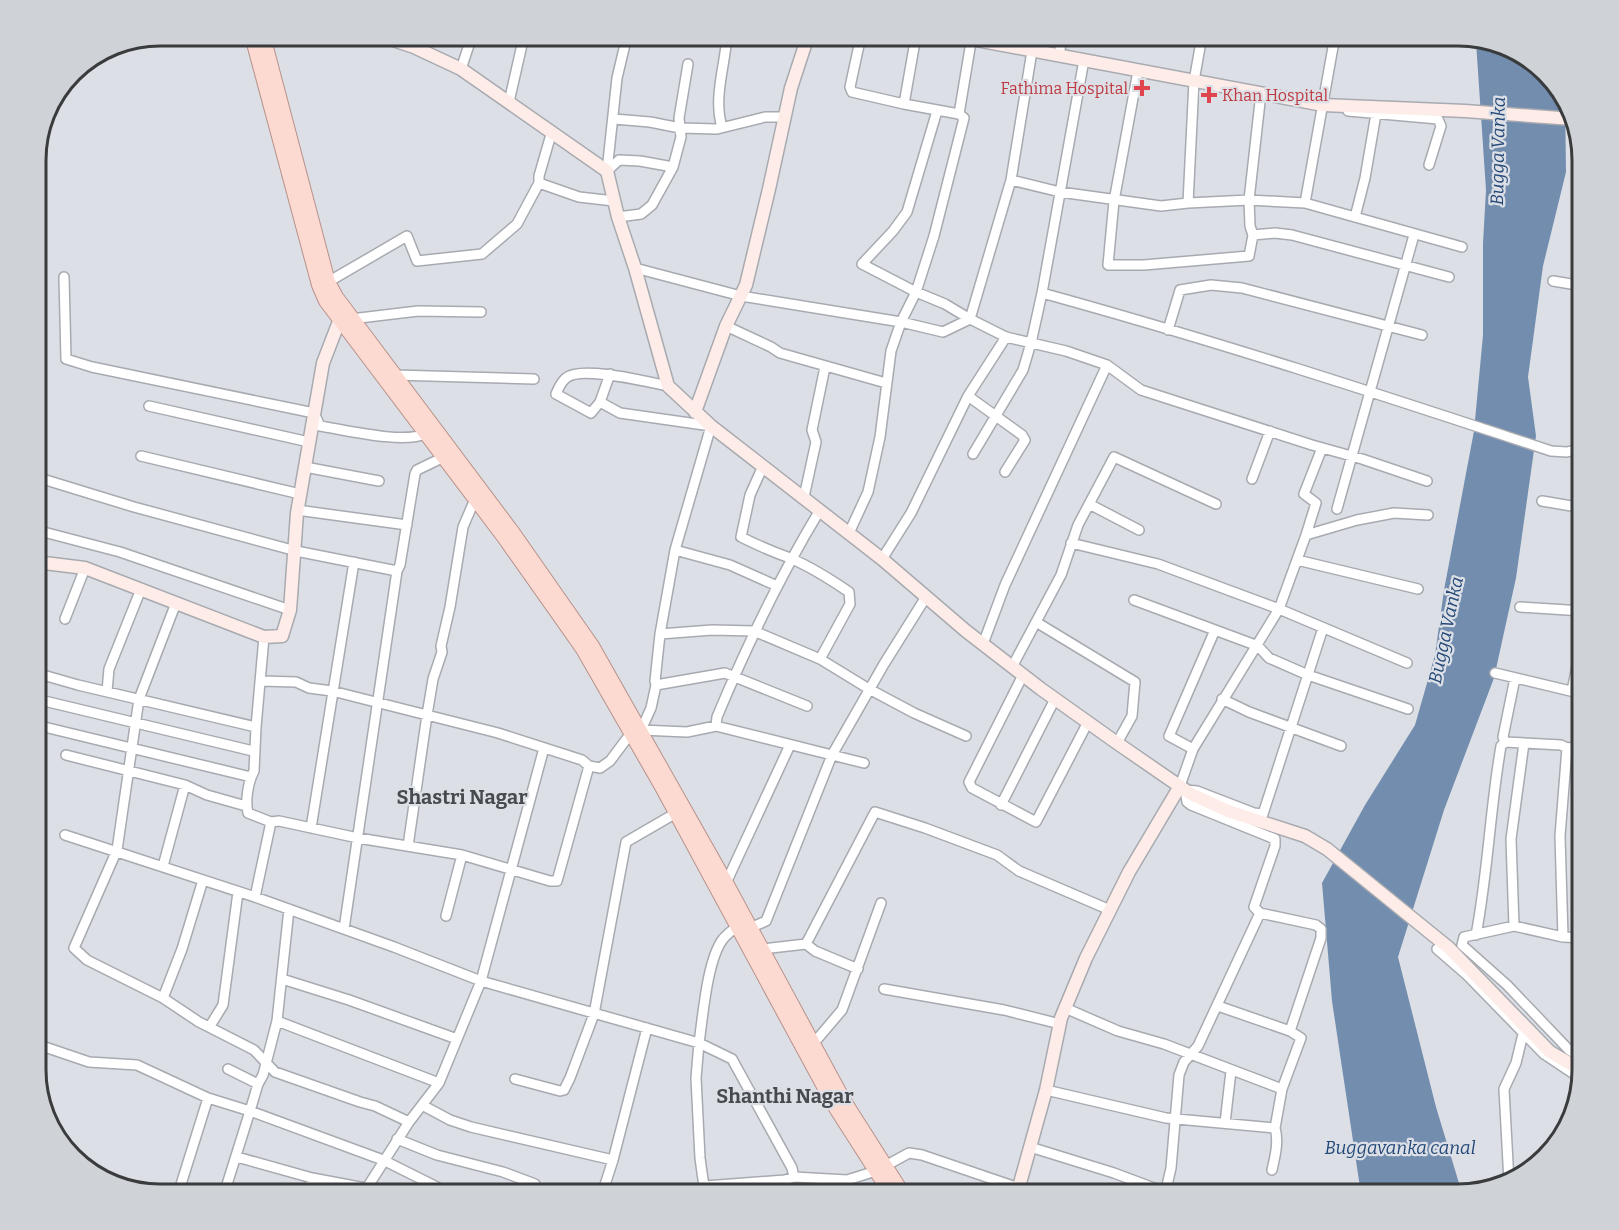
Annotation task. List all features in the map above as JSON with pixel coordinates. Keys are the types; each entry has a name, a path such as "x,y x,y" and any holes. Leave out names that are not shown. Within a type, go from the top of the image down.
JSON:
{"main road":[{"path":"255,47 319,285 326,301 346,316 394,375 513,533 586,636 676,813 762,949 887,1184"},
{"path":"265,47 328,282 346,316 425,434 583,649 636,732 726,883 834,1105 894,1184"}],"street":[{"path":"849,533 868,492 880,436 891,351 901,322 916,292 934,236 964,118 959,114 852,92 850,87 859,46"},
{"path":"904,104 914,46"},
{"path":"959,114 970,46"},
{"path":"1019,46 1032,51 1261,93 1323,107 1438,119 1441,126 1429,165"},
{"path":"1059,56 1060,46"},
{"path":"1188,203 1194,81 1200,46"},
{"path":"1305,203 1333,46"},
{"path":"413,47 461,69 607,171"},
{"path":"461,69 468,47"},
{"path":"509,102 522,47"},
{"path":"624,47 617,78 607,171 618,217 635,268 668,386 711,426 882,559 983,644 1117,743 1183,788 1228,811 1305,836 1327,849 1443,948 1550,1052 1572,1065"},
{"path":"722,127 720,88 726,47"},
{"path":"695,412 726,326 741,297 770,189 791,88 805,47"},
{"path":"635,268 741,297 901,322 943,332 970,319 1011,180 1032,51"},
{"path":"973,454 1023,370 1031,343 1084,60"},
{"path":"618,217 641,214 652,205 673,167 681,137 679,118 688,64"},
{"path":"1138,70 1114,201 1108,265 1144,265 1249,256 1253,235 1250,226 1249,200 1261,93"},
{"path":"1323,107 1465,111 1564,118"},
{"path":"937,111 908,212 862,264 945,304 1006,337 1066,351 1107,365 1141,390 1427,481"},
{"path":"1355,217 1365,178 1376,114"},
{"path":"614,119 650,122 680,128 717,129 765,117 785,117"},
{"path":"328,282 407,236 417,261 482,254 517,224 539,183 552,131"},
{"path":"607,171 619,160 673,167"},
{"path":"1011,180 1060,192 1161,206 1249,200 1305,203 1462,247"},
{"path":"539,183 579,197 614,201"},
{"path":"1253,235 1275,233 1292,235 1449,277"},
{"path":"1337,510 1414,235"},
{"path":"64,277 66,359 92,367 314,413"},
{"path":"1553,280 1572,284"},
{"path":"1168,330 1180,290 1211,285 1242,288 1422,334"},
{"path":"1042,293 1370,391 1551,452 1572,451"},
{"path":"47,563 85,568 264,637 282,636 290,610 297,510 323,363 346,316 418,311 481,312"},
{"path":"726,326 771,346 780,353 886,383"},
{"path":"882,559 911,513 968,396 1006,337"},
{"path":"983,644 1005,585 1107,365"},
{"path":"804,497 816,442 812,430 825,366"},
{"path":"610,374 600,402 591,413 556,393 566,378 574,375 610,374 668,386"},
{"path":"394,375 534,379"},
{"path":"968,396 1022,435 1025,440 1005,472"},
{"path":"600,402 620,413 711,426"},
{"path":"149,406 309,441"},
{"path":"314,413 320,426 386,436 416,438 425,434"},
{"path":"261,681 296,682 309,688 378,702 498,733 600,768 610,761 636,732 651,708 656,685 660,634 675,550 711,426"},
{"path":"1252,479 1270,431"},
{"path":"1020,1184 1046,1090 1065,1008 1086,958 1129,873 1183,788 1193,749 1222,699 1258,646 1278,609 1316,503 1304,494 1322,448"},
{"path":"141,456 300,494"},
{"path":"1012,667 1061,575 1071,543 1114,456 1216,504"},
{"path":"344,929 397,571 417,470 444,457"},
{"path":"763,466 750,495 741,537 771,552 790,558 825,576 849,592 850,604 820,659"},
{"path":"305,467 379,482"},
{"path":"47,480 134,507 294,550 397,571"},
{"path":"408,846 427,715 442,652 441,646 463,527 475,499"},
{"path":"1542,501 1572,506"},
{"path":"1089,504 1139,530"},
{"path":"297,510 406,525"},
{"path":"716,726 717,717 754,631 790,558 820,510"},
{"path":"1306,535 1357,520 1394,513 1428,515"},
{"path":"47,533 120,552 290,610"},
{"path":"1071,543 1158,564 1278,609 1407,663"},
{"path":"675,550 730,565 777,586"},
{"path":"1297,560 1418,589"},
{"path":"311,828 354,562"},
{"path":"65,619 85,568"},
{"path":"107,691 109,669 141,589"},
{"path":"704,1184 700,1158 696,1078 699,1043 714,960 723,939 745,925 766,921 832,755 869,689 926,597"},
{"path":"1134,600 1258,646 1269,658 1308,675 1408,709"},
{"path":"176,603 139,699 117,850 74,948 87,960 163,998 198,1022 254,1050 275,1072 375,1106 409,1122"},
{"path":"1520,607 1572,610"},
{"path":"1036,622 1135,682 1131,716 1117,743"},
{"path":"1183,788 1197,791 1254,813 1263,814 1323,628"},
{"path":"660,634 712,630 754,631 820,659 914,713 966,736"},
{"path":"1193,749 1169,736 1215,630"},
{"path":"264,637 253,752 254,771 246,806 248,813 271,822 279,821 358,838 462,855 550,881 557,881 589,766"},
{"path":"656,685 724,673 807,706"},
{"path":"1495,673 1572,691"},
{"path":"1023,675 969,782 972,788 1032,822 1037,821 1088,722"},
{"path":"47,676 256,727"},
{"path":"1505,742 1503,737 1515,678"},
{"path":"1002,805 1055,699"},
{"path":"1222,699 1249,712 1341,746"},
{"path":"47,702 253,752"},
{"path":"636,732 687,732 716,726 864,764"},
{"path":"47,728 251,777"},
{"path":"1476,935 1485,888 1493,794 1501,746 1505,742 1572,747"},
{"path":"1514,926 1511,839 1524,743"},
{"path":"726,883 790,745"},
{"path":"368,1184 397,1139 439,1083 481,981 544,748"},
{"path":"1563,937 1560,836 1567,748"},
{"path":"66,755 185,785 207,795 246,806"},
{"path":"163,866 185,785"},
{"path":"1183,788 1187,802 1191,805 1275,839 1275,846 1254,907 1260,913 1316,925 1321,929 1321,938 1290,1031"},
{"path":"806,944 875,812 998,855 1019,871 1110,910"},
{"path":"514,1079 551,1090 564,1089 594,1013 626,842 676,813"},
{"path":"255,897 271,822"},
{"path":"65,835 117,850 255,897 481,981 699,1043 732,1059 792,1168 794,1177"},
{"path":"446,915 462,855"},
{"path":"163,998 182,949 203,880"},
{"path":"210,1026 223,1005 238,892"},
{"path":"813,1044 842,1010 881,903"},
{"path":"227,1184 258,1084 267,1063 282,979 289,909"},
{"path":"1168,1184 1179,1075 1184,1062 1198,1046 1218,1006 1260,913"},
{"path":"1572,937 1514,926 1464,937 1462,945 1507,985 1572,1052"},
{"path":"762,949 806,944 815,951 858,969"},
{"path":"1443,948 1523,1034 1544,1054 1572,1073"},
{"path":"282,979 349,1000 457,1039"},
{"path":"884,989 1004,1010 1060,1024"},
{"path":"1218,1006 1290,1031 1301,1038 1282,1089 1275,1128 1275,1154 1272,1170"},
{"path":"1065,1008 1118,1031 1164,1044 1282,1089"},
{"path":"276,1021 439,1083"},
{"path":"605,1184 647,1028"},
{"path":"1508,1172 1504,1089 1516,1063 1523,1034"},
{"path":"47,1048 89,1062 137,1065 208,1098 383,1160 431,1184"},
{"path":"228,1069 258,1084"},
{"path":"1225,1123 1232,1071"},
{"path":"1046,1090 1176,1119 1275,1128"},
{"path":"181,1184 208,1098"},
{"path":"422,1105 450,1120 471,1127 613,1160"},
{"path":"397,1139 437,1155 503,1172 535,1184"},
{"path":"1030,1147 1143,1184"},
{"path":"753,1184 794,1177 847,1180 880,1168 909,1153 922,1155 999,1184"},
{"path":"237,1156 336,1184"},
{"path":"310,1184 312,1178"}],"water":[{"name":"Buggavanka canal","path":"1476,48 1509,58 1522,66 1544,85 1553,97 1565,122 1566,172 1543,266 1528,377 1536,436 1516,578 1494,678 1444,810 1398,957 1436,1107 1459,1184 1359,1184 1332,1001 1322,883 1365,805 1415,725 1435,655 1444,590 1474,431 1483,335 1483,243 1486,190"}],"place":[{"name":"Fathima Hospital","path":"1142,88"},
{"name":"Khan Hospital","path":"1209,95"}],"district":[{"name":"Shastri Nagar","path":"462,797"},
{"name":"Shanthi Nagar","path":"785,1096"}],"water label":[{"name":"Bugga Vanka","path":"1498,151"},
{"name":"Bugga Vanka","path":"1446,630"}]}
